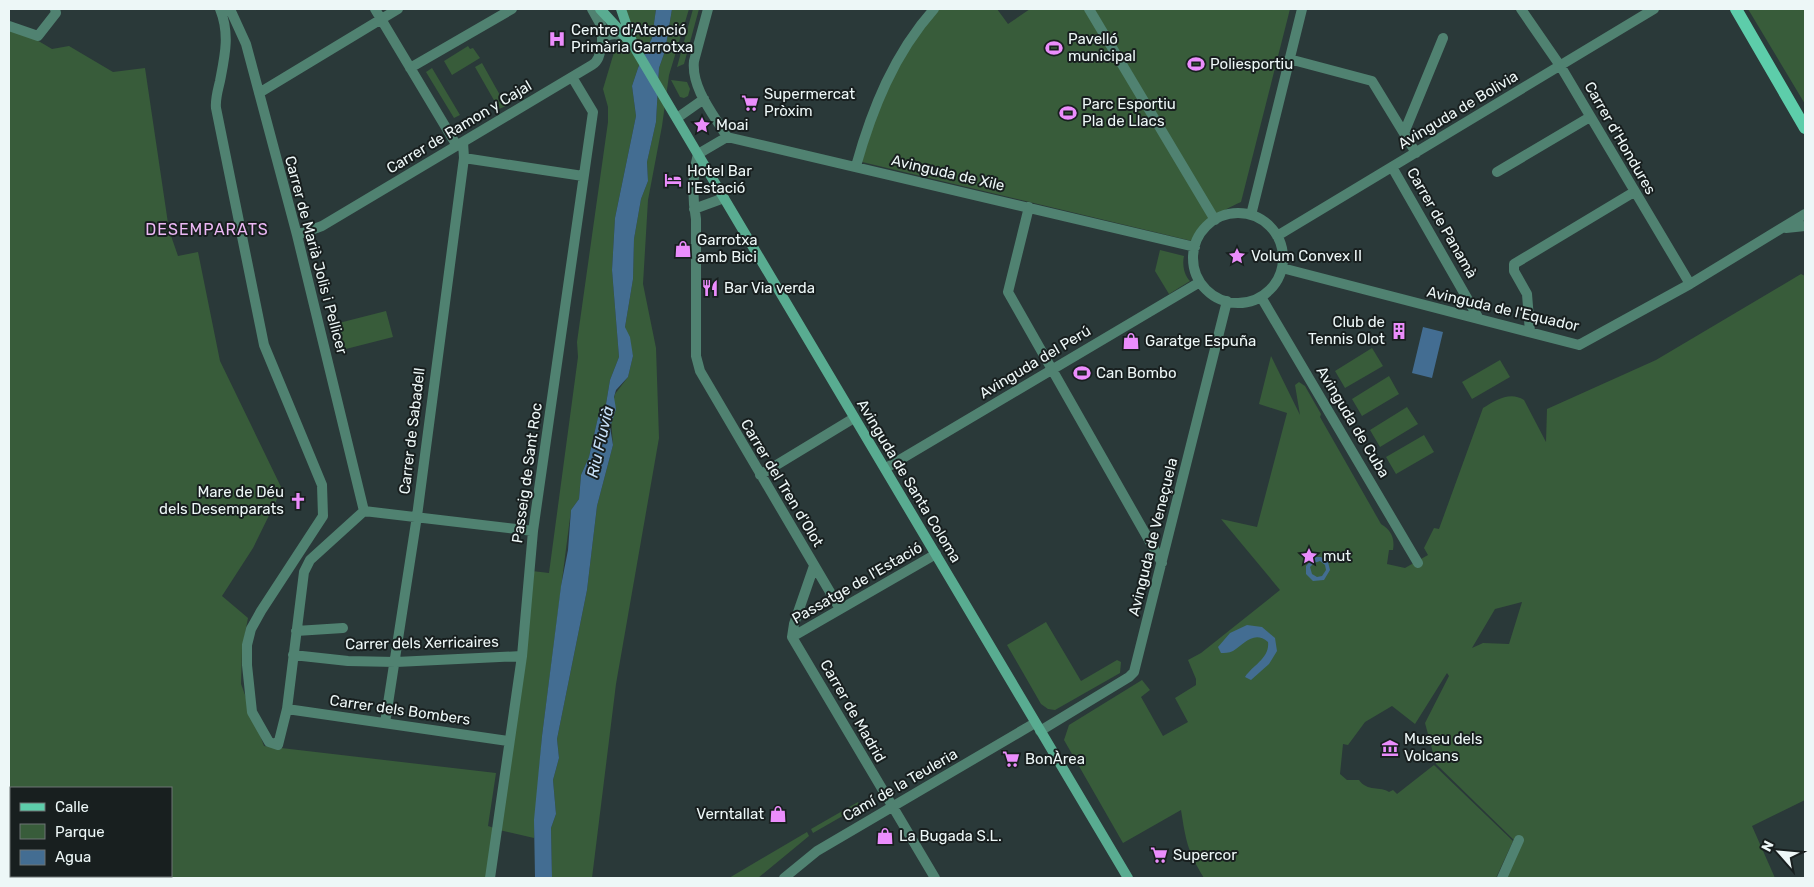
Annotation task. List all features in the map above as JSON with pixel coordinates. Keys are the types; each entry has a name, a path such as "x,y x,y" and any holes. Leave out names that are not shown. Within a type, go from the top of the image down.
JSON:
{"main road":[{"path":"600,9 621,35 633,45"},
{"path":"621,9 633,45"},
{"path":"1736,9 1805,128"},
{"name":"Avinguda de Santa Coloma","path":"633,45 854,418 886,468 1127,878"}],"street":[{"path":"9,26 38,36 56,13 54,9"},
{"path":"220,9 225,23 227,48 216,99 216,108 256,295 264,345 322,485 323,516 261,611 251,629 247,645 252,712 269,742 278,745 287,709 304,572 310,560 364,511 533,531"},
{"name":"Carrer de Marià Jolis i Pellicer","path":"230,9 246,44 297,235 364,511"},
{"path":"375,9 410,68 460,144"},
{"path":"259,93 398,9"},
{"path":"410,68 512,9"},
{"path":"592,9 602,27 602,42"},
{"path":"698,154 727,137 698,87 694,65 708,9"},
{"path":"856,166 870,119 887,79 914,35 934,9"},
{"path":"1089,9 1215,220"},
{"path":"1251,215 1302,9"},
{"name":"Carrer d'Hondures","path":"1521,9 1561,67 1690,284"},
{"name":"Avinguda de Bolivia","path":"1277,236 1561,67 1654,9"},
{"path":"602,42 608,34 621,35"},
{"path":"1404,133 1443,38"},
{"name":"Carrer de Ramon y Cajal","path":"297,235 322,226 597,63 602,42"},
{"path":"1289,59 1372,81 1416,153"},
{"name":"Passeig de Sant Roc","path":"490,878 508,741 522,656 533,531 592,112 572,77"},
{"path":"677,118 704,99"},
{"path":"1497,172 1590,117"},
{"name":"Avinguda de Xile","path":"727,137 1195,247"},
{"name":"Carrer de Sabadell","path":"385,723 396,662 417,516 464,158 460,144"},
{"name":"Carrer del Tren d'Olot","path":"698,154 693,175 697,364 724,415 840,609"},
{"path":"464,158 583,176"},
{"name":"Carrer de Panamà","path":"1392,167 1479,319"},
{"path":"1530,332 1527,294 1514,271 1514,264 1634,192"},
{"path":"694,209 724,198"},
{"path":"1029,207 1008,292 1162,563"},
{"path":"1232,214 1251,215 1268,226 1277,236 1283,254 1282,268 1276,281 1262,297 1245,303 1227,301 1210,293 1200,282 1194,264 1195,247 1203,231 1215,220 1232,214"},
{"name":"Avinguda de l'Equador","path":"1282,268 1580,344 1690,284 1805,214"},
{"name":"Avinguda de l'Equador","path":"1783,228 1805,226"},
{"name":"Avinguda del Perú","path":"886,468 1200,282"},
{"name":"Avinguda de Cuba","path":"1262,297 1418,563"},
{"name":"Avinguda de Veneçuela","path":"1037,727 1132,675 1162,563 1227,301"},
{"path":"760,475 854,418"},
{"name":"Passatge de l'Estació","path":"792,637 936,554"},
{"name":"Carrer del Tren d'Olot","path":"792,637 794,624 814,566"},
{"path":"296,631 343,628"},
{"name":"Carrer de Madrid","path":"792,637 935,878"},
{"name":"Carrer dels Xerricaires","path":"293,655 348,661 396,662 522,656"},
{"name":"Carrer dels Bombers","path":"287,709 508,741"},
{"name":"Camí de la Teuleria","path":"787,877 817,851 1037,727"},
{"path":"1502,878 1519,840"}],"green space":[{"path":"627,9 656,9 652,38 632,86 636,116 615,218 612,270 619,357 610,380 606,404 599,413 589,457 581,475 579,499 571,510 542,736 534,838 495,829 486,878 9,878 9,30 35,39 52,49 69,46 113,72 145,68 169,230 178,256 198,252 220,361 282,489 253,548 222,596 248,618 242,649 241,684 264,746 496,773 488,826 494,828 532,571 549,573 578,357 577,342 608,122 608,107 603,89"},
{"path":"672,9 689,9 669,75 662,126 648,200 643,284 656,348 659,438 616,684 592,878 552,878 551,828 556,814 553,780 559,758 557,739 587,590 597,506 613,445 611,419 616,408 613,403 615,394 628,377 633,356 625,327 633,279 634,239 641,199 648,181 647,162 656,122 659,68 665,51"},
{"path":"693,9 699,9 684,64 677,67"},
{"name":"Parc Esportiu Pla de Llacs","path":"935,9 997,9 1008,24 1030,9 1290,9 1241,202 1213,218 1192,241 862,162 880,95"},
{"path":"1748,9 1805,9 1805,104"},
{"path":"468,46 470,49 473,48 480,58 452,75 444,61"},
{"path":"482,63 506,106 499,109 475,67"},
{"path":"432,68 460,115 454,118 426,72"},
{"path":"671,80 687,82 690,89 688,96 680,97"},
{"path":"1160,250 1184,256 1184,269 1190,281 1169,294 1155,271"},
{"path":"1801,274 1805,276 1805,800 1752,826 1775,878 1500,878 1519,845 1436,764 1425,723 1449,676 1447,673 1415,724 1392,706 1365,722 1348,745 1343,744 1340,774 1347,780 1359,780 1366,786 1389,792 1393,790 1397,794 1434,765 1513,841 1496,878 1204,878 1188,845 1181,810 1123,843 1064,740 1069,725 1142,680 1150,690 1141,697 1163,736 1188,722 1175,698 1196,685 1196,679 1188,660 1201,653 1280,590 1221,519 1257,527 1287,413 1259,404 1271,356 1300,415 1295,385 1299,382 1305,386 1321,414 1320,417 1381,524 1392,535 1393,550 1389,550 1387,564 1405,568 1428,555 1424,548 1434,528 1439,529 1483,408 1508,396 1519,397 1524,400 1546,442 1547,409 1656,360","holes":["1522,602 1509,644 1483,643 1472,648 1495,609"]},
{"path":"386,311 393,337 338,351 331,325"},
{"path":"1372,348 1383,366 1345,388 1335,371"},
{"path":"1500,360 1510,377 1472,399 1462,382"},
{"path":"1389,376 1399,394 1362,416 1352,399"},
{"path":"1407,407 1418,424 1380,447 1370,430"},
{"path":"1424,435 1434,452 1396,474 1386,457"},
{"path":"1046,622 1081,681 1117,660 1121,662 1120,673 1055,710 1048,709 1041,704 1007,645"},
{"path":"858,802 860,806 813,833 811,829"},
{"path":"807,832 809,836 758,878 729,878"}],"water":[{"name":"Riu Fluvià","path":"656,9 672,9 665,51 659,68 656,122 647,162 648,181 641,199 634,239 633,279 625,327 630,337 633,356 628,377 616,390 614,397 616,409 610,427 613,445 597,506 587,590 557,739 559,758 553,780 556,814 551,828 552,878 535,878 534,820 542,736 561,586 568,550 571,510 579,499 581,475 589,457 599,413 606,404 610,380 619,357 612,270 615,218 636,116 632,86 652,38"},
{"path":"1423,327 1443,332 1432,378 1412,373"},
{"path":"1314,557 1321,557 1328,562 1330,570 1324,580 1313,581 1306,574 1306,566","holes":["1320,561 1325,565 1326,570 1322,576 1317,577 1312,574 1310,567 1314,563"]},
{"path":"1247,625 1262,627 1275,638 1277,651 1269,664 1251,680 1245,677 1264,657 1268,648 1268,642 1258,637 1249,639 1233,651 1227,653 1221,653 1218,647 1230,633"}],"place":[{"name":"Centre d'Atenció Primària Garrotxa","path":"557,39"},
{"name":"Pavelló municipal","path":"1054,48"},
{"name":"Poliesportiu","path":"1196,64"},
{"name":"Supermercat Pròxim","path":"750,103"},
{"name":"Parc Esportiu Pla de Llacs","path":"1068,113"},
{"name":"Moai","path":"702,125"},
{"name":"Hotel Bar l'Estació","path":"673,180"},
{"name":"Garrotxa amb Bici","path":"683,249"},
{"name":"Volum Convex II","path":"1237,256"},
{"name":"Bar Via verda","path":"710,288"},
{"name":"Club de Tennis Olot","path":"1399,331"},
{"name":"Garatge Espuña","path":"1131,341"},
{"name":"Can Bombo","path":"1082,373"},
{"name":"Mare de Déu dels Desemparats","path":"298,501"},
{"name":"mut","path":"1309,556"},
{"name":"Museu dels Volcans","path":"1390,748"},
{"name":"BonÀrea","path":"1011,759"},
{"name":"Verntallat","path":"778,814"},
{"name":"La Bugada S.L.","path":"885,836"},
{"name":"Supercor","path":"1159,855"}],"district":[{"name":"DESEMPARATS","path":"207,229"}]}
